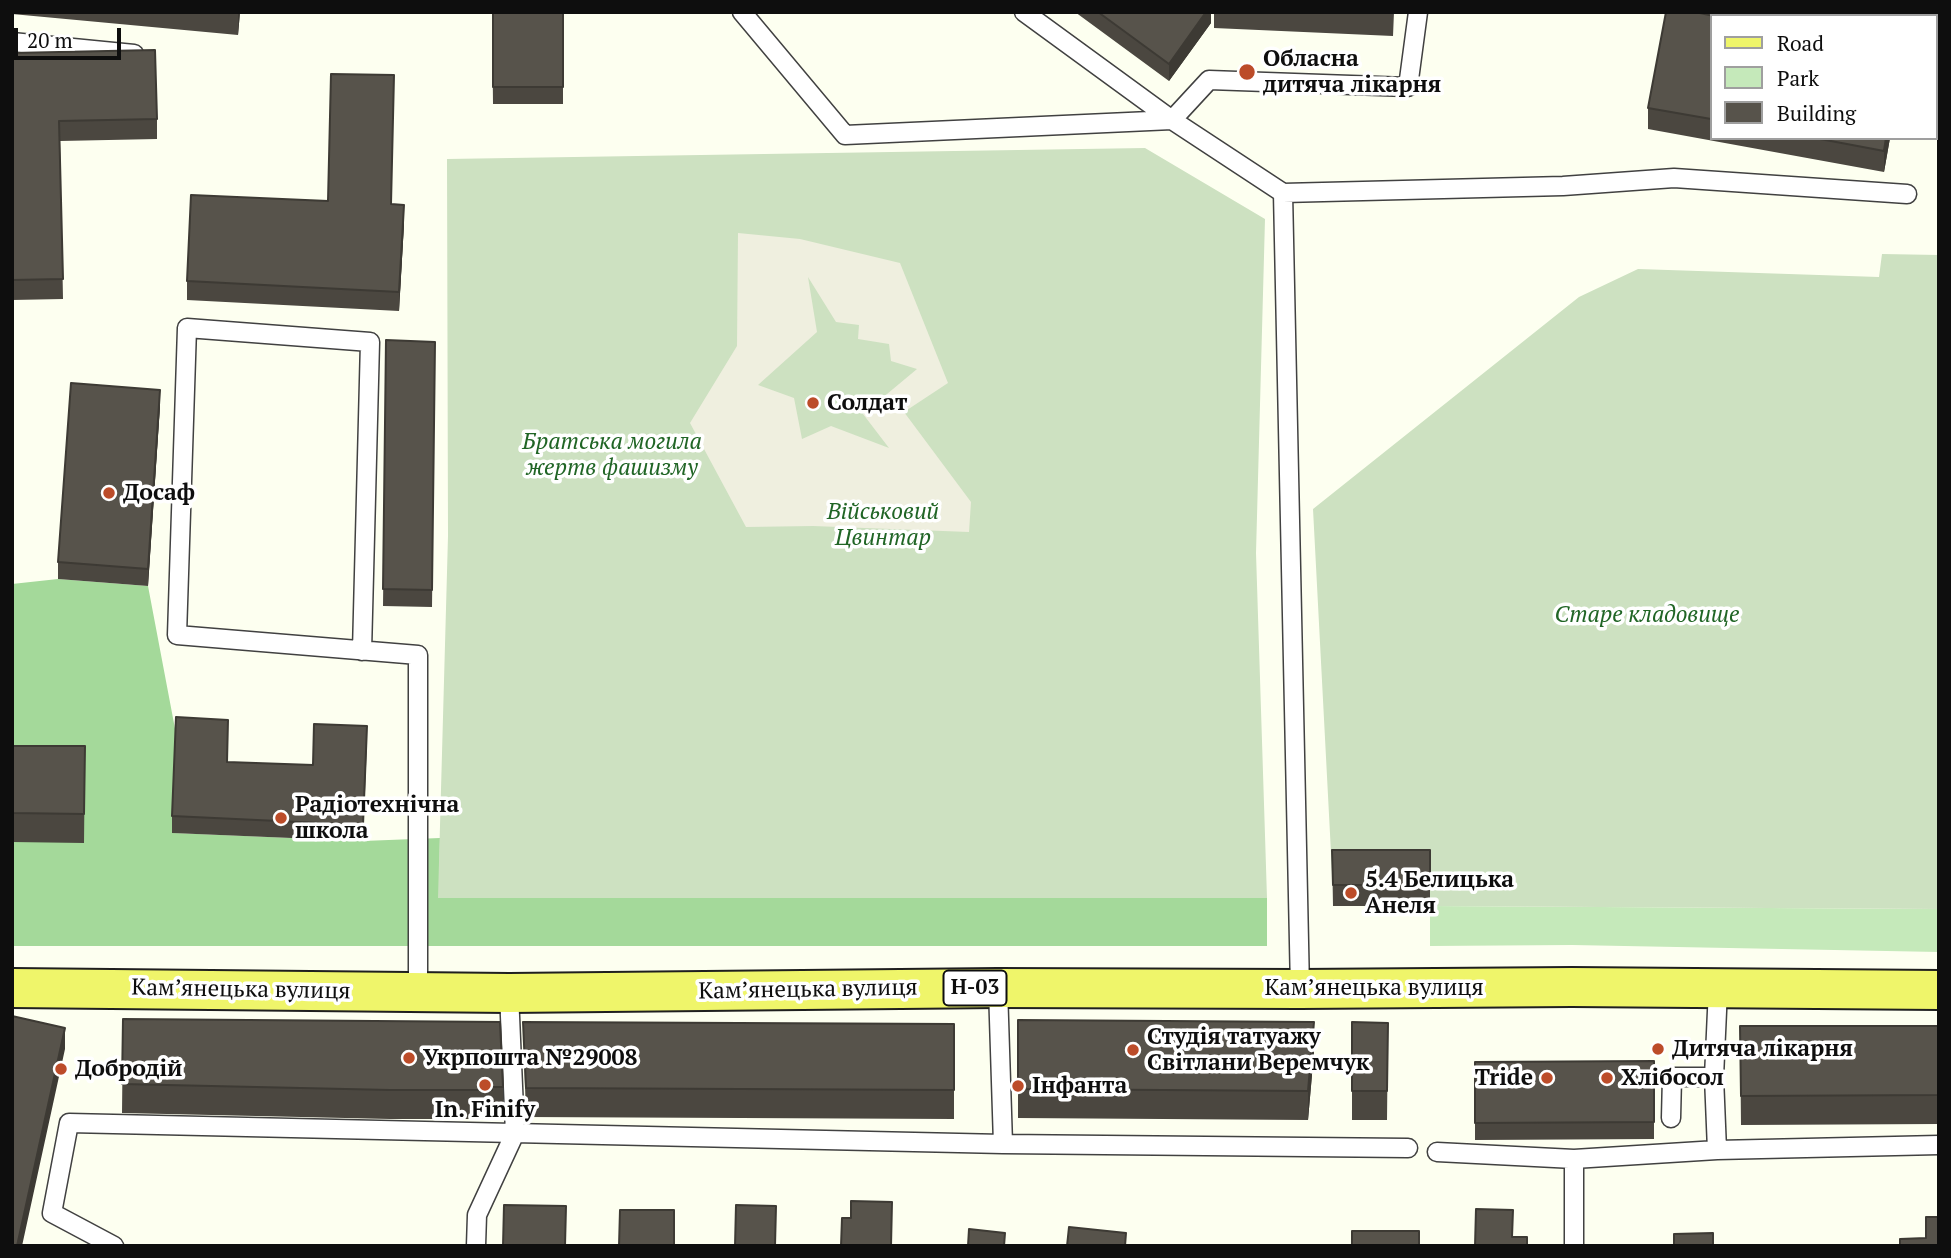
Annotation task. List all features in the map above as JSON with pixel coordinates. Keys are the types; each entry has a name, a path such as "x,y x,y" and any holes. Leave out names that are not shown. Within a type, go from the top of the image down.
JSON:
{"main road":[{"name":"Камʼянецька вулиця","path":"12,988 509,993 998,988 1572,987 1939,990"}],"lane":[{"path":"742,12 845,135 1172,120 1209,79 1408,87 1418,12"},
{"path":"1024,12 1172,120 1283,193 1563,186 1674,178 1907,194"},
{"path":"12,42 155,55"},
{"path":"1283,193 1300,989"},
{"path":"362,651 370,342 187,328 177,635 362,651 418,655 418,992"},
{"path":"998,988 1003,1144"},
{"path":"1717,1150 1714,1077 1718,989"},
{"path":"476,1246 477,1215 515,1133 509,993"},
{"path":"1671,1118 1672,1077 1714,1077"},
{"path":"114,1246 52,1213 69,1123 1003,1144 1408,1148"},
{"path":"1437,1152 1574,1159 1717,1150 1939,1145"},
{"path":"1574,1159 1574,1246"}],"green space":[{"name":"Військовий Цвинтар","path":"1145,148 1265,219 1256,553 1267,898 438,898 448,536 447,159"},
{"name":"Старе кладовище","path":"1882,254 1939,255 1939,909 1430,906 1430,872 1332,872 1313,509 1579,297 1638,269 1879,277"},
{"path":"58,579 148,586 176,734 173,833 363,841 440,838 439,898 1267,898 1267,946 12,946 12,584"},
{"path":"1430,906 1939,909 1939,952 1572,945 1430,946"}],"shaded area":[{"path":"738,233 800,239 900,263 948,383 904,412 971,502 969,532 813,526 746,527 690,423 737,346","holes":["808,277 836,322 859,325 858,339 889,344 891,361 917,369 863,414 889,448 831,426 802,439 794,398 758,385 817,332"]}],"building":[{"path":"493,12 563,12 563,87 493,87"},
{"path":"1098,12 1206,12 1169,64"},
{"path":"1666,12 1710,15 1710,119 1648,108"},
{"path":"155,50 157,119 59,121 63,279 12,280 12,53"},
{"path":"331,74 394,75 391,204 404,205 399,292 187,281 191,195 328,201"},
{"path":"1826,140 1886,140 1884,151"},
{"path":"386,340 435,342 432,590 383,589"},
{"name":"Досаф","path":"71,383 160,390 148,569 58,562"},
{"path":"176,717 228,720 227,762 313,765 314,724 367,726 363,825 172,816"},
{"path":"12,746 85,746 84,814 12,813"},
{"path":"1332,850 1430,850 1430,885 1333,885"},
{"path":"12,1016 65,1028 17,1246 12,1246"},
{"path":"123,1019 500,1022 503,1087 492,1087 492,1090 390,1090 122,1084"},
{"path":"1018,1020 1314,1022 1308,1091 1018,1089"},
{"path":"523,1022 954,1024 954,1090 526,1088"},
{"path":"1352,1022 1388,1023 1387,1091 1352,1091"},
{"path":"1740,1026 1939,1026 1939,1095 1741,1096"},
{"path":"1654,1061 1654,1122 1475,1123 1475,1062"},
{"path":"851,1201 892,1202 891,1246 841,1246 842,1218 851,1218"},
{"path":"504,1205 566,1206 565,1246 503,1246"},
{"path":"736,1205 776,1206 775,1246 735,1246"},
{"path":"1476,1209 1513,1210 1512,1237 1527,1237 1527,1246 1475,1246"},
{"path":"620,1210 674,1210 674,1246 619,1246"},
{"path":"1926,1217 1939,1217 1939,1246 1900,1246 1900,1239 1926,1238"},
{"path":"1069,1227 1126,1233 1125,1246 1067,1246"},
{"path":"969,1229 1005,1233 1004,1246 968,1246"},
{"path":"1352,1231 1419,1231 1419,1246 1352,1246"},
{"path":"1713,1233 1713,1246 1674,1246 1674,1234"}],"place":[{"name":"Обласна дитяча лікарня","path":"1247,72"},
{"name":"Солдат","path":"813,403"},
{"name":"Досаф","path":"109,493"},
{"name":"Радіотехнічна школа","path":"281,818"},
{"name":"5.4 Белицька Анеля","path":"1351,893"},
{"name":"Дитяча лікарня","path":"1658,1049"},
{"name":"Студія татуажу Світлани Веремчук","path":"1133,1050"},
{"name":"Укрпошта №29008","path":"409,1058"},
{"name":"Добродій","path":"61,1069"},
{"name":"Tride","path":"1547,1078"},
{"name":"Хлібосол","path":"1607,1078"},
{"name":"In. Finify","path":"485,1085"},
{"name":"Інфанта","path":"1018,1086"}],"park label":[{"name":"Братська могила жертв фашизму","path":"612,455"}]}
